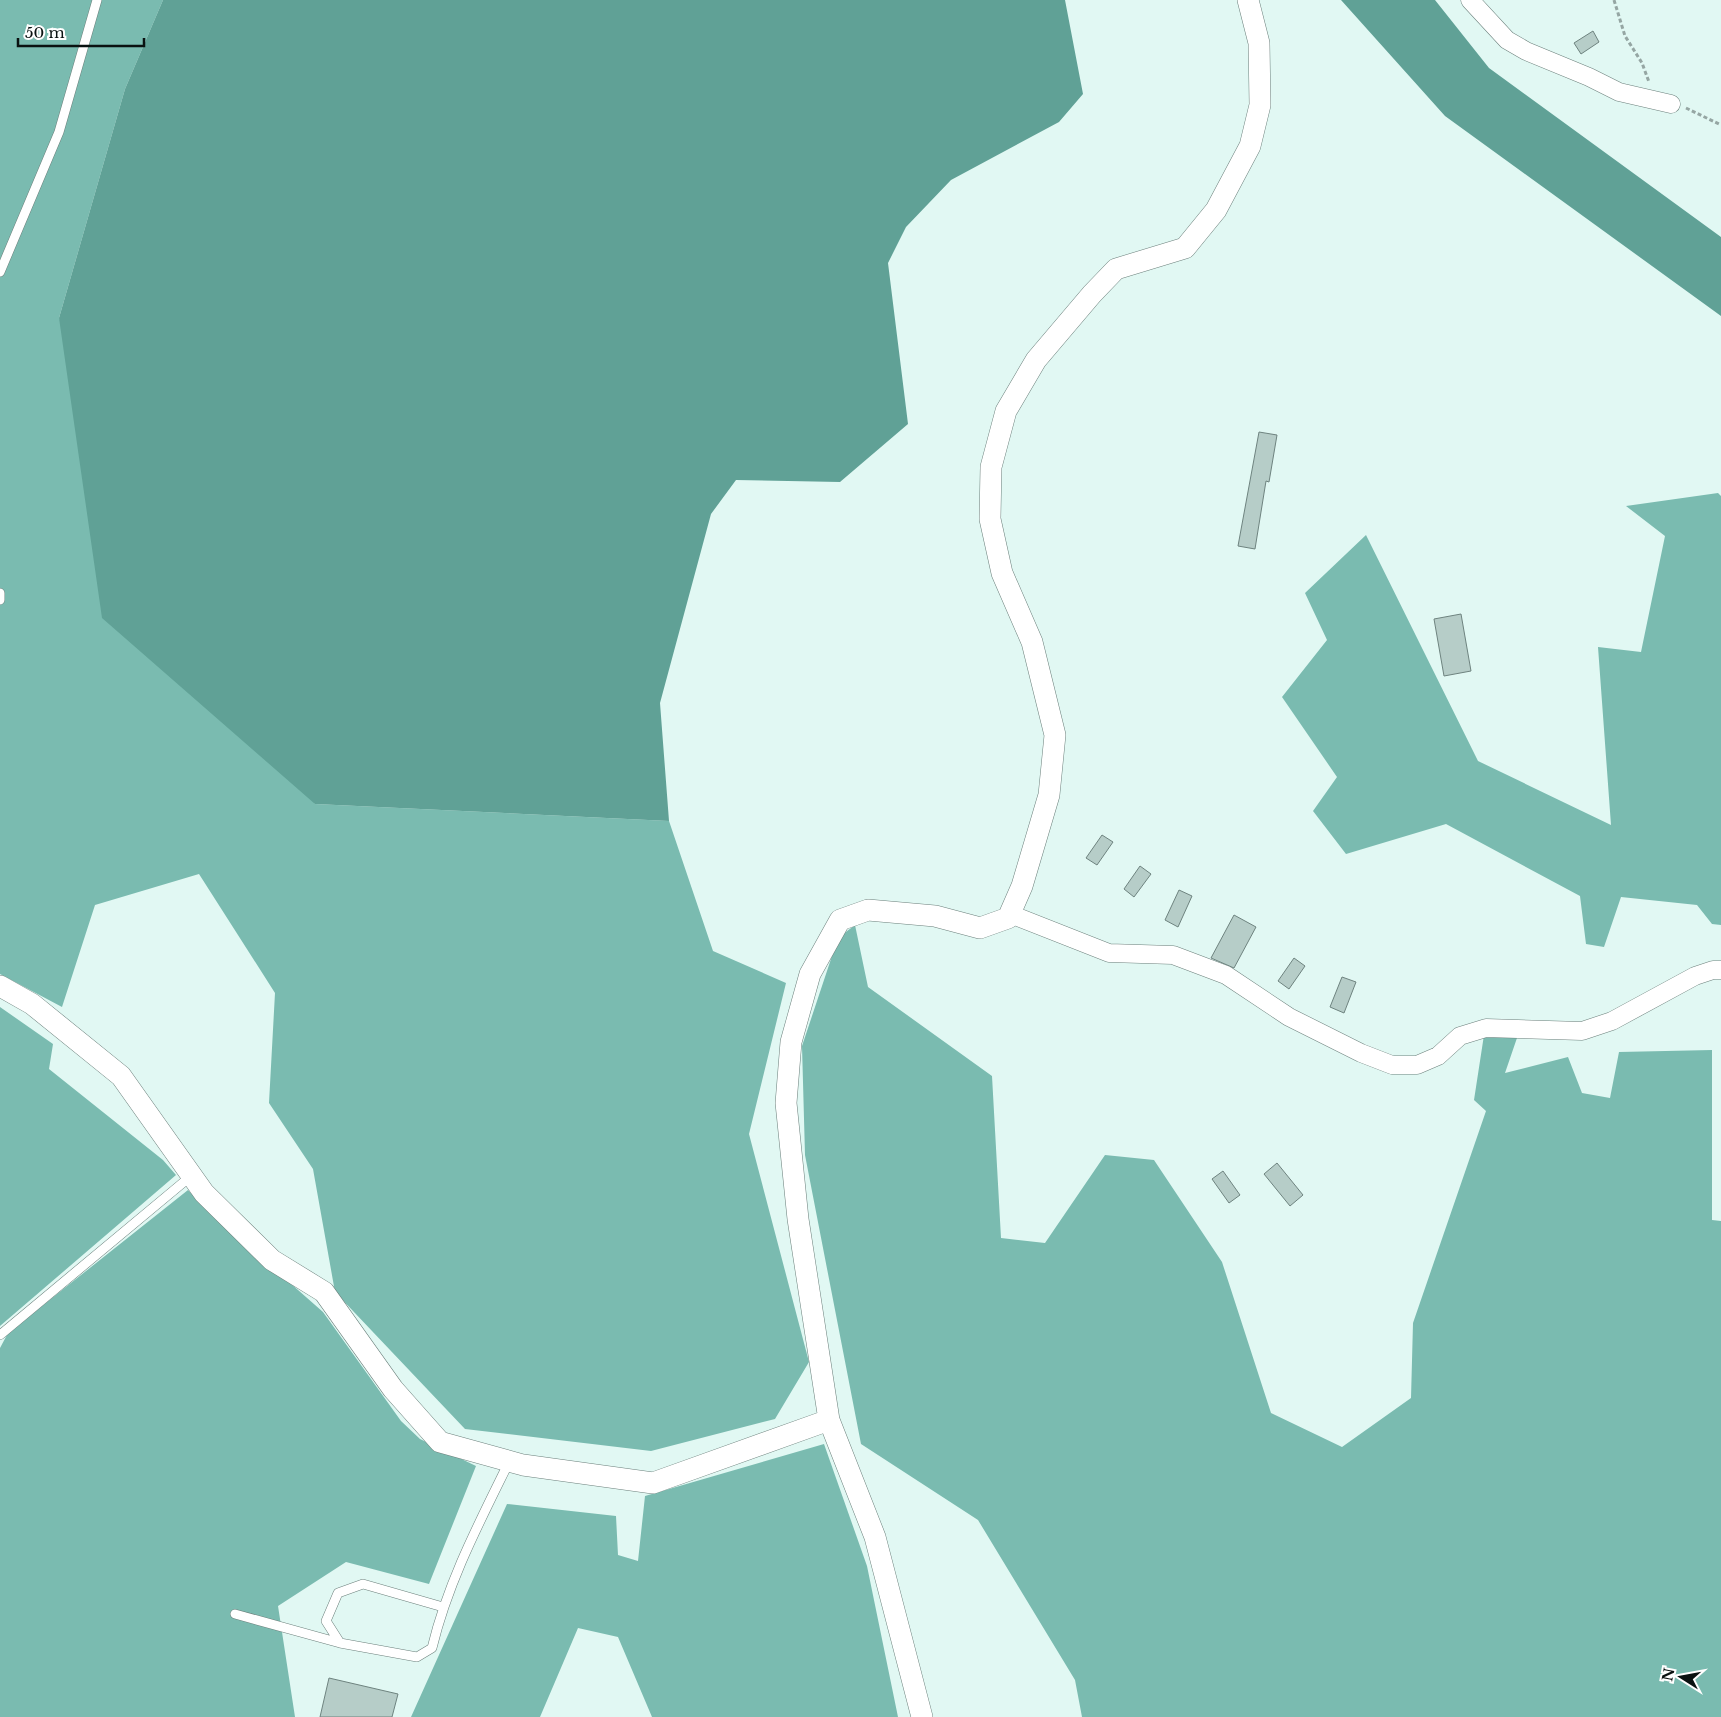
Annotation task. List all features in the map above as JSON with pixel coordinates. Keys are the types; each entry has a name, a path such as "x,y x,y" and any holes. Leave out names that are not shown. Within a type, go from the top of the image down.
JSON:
{"street":[{"path":"922,1717 875,1537 829,1420 798,1219 786,1104 791,1042 810,974 840,920 868,910 934,916 980,928 1008,918 1010,914 1022,886 1049,794 1055,735 1032,642 1002,573 990,519 990,467 1006,411 1036,360 1092,294 1116,269 1186,248 1216,210 1250,146 1260,105 1259,43 1248,0"},
{"path":"1470,0 1500,34 1526,51 1589,77 1619,92 1671,104"},
{"path":"1010,914 1109,953 1173,955 1226,975 1289,1017 1361,1054 1392,1065 1417,1065 1438,1056 1460,1036 1486,1028 1582,1031 1612,1021 1695,976 1712,970 1721,970"},
{"path":"0,986 32,1004 121,1076 204,1193 272,1260 324,1292 393,1389 440,1442 509,1462 653,1483 829,1420"}],"lane":[{"path":"0,272 58,132 97,0"},
{"path":"0,593 0,600"},
{"path":"0,1334 192,1175"},
{"path":"235,1614 340,1643 417,1657 432,1648 443,1607 461,1560 509,1462"},
{"path":"340,1643 326,1621 338,1594 363,1584 443,1607"}],"path":[{"path":"1614,0 1625,36 1642,63 1648,80 1671,104 1698,113 1721,125"}],"shaded area":[{"path":"0,0 163,0 125,89 59,318 315,804 669,821 713,951 786,983 749,1134 809,1362 775,1419 651,1451 465,1429 335,1292 313,1169 269,1103 275,993 199,874 95,905 62,1007 0,974"},
{"path":"163,0 1065,0 1083,94 1059,122 951,180 906,227 888,263 908,424 840,482 736,480 711,514 660,703 669,821 315,804 102,618 59,318 125,89"},
{"path":"1341,0 1435,0 1489,68 1721,237 1721,316 1445,116"},
{"path":"1718,493 1721,496 1721,925 1712,924 1697,905 1621,897 1604,947 1586,944 1580,896 1446,824 1346,854 1313,811 1337,777 1282,697 1327,640 1305,593 1366,535 1478,761 1611,825 1598,647 1641,652 1665,536 1626,506"},
{"path":"855,925 868,987 992,1076 1001,1238 1045,1243 1105,1155 1154,1160 1222,1262 1271,1413 1342,1447 1411,1398 1413,1323 1486,1111 1474,1100 1484,1035 1518,1035 1505,1073 1568,1057 1582,1093 1610,1098 1619,1052 1712,1050 1712,1220 1721,1221 1721,1717 1082,1717 1075,1680 978,1520 861,1444 805,1155 802,1046 838,938"},
{"path":"0,1007 53,1044 49,1069 163,1160 176,1175 0,1326"},
{"path":"188,1190 206,1209 323,1312 401,1421 420,1439 476,1466 429,1584 346,1562 278,1606 295,1717 0,1717 0,1348 8,1333"},
{"path":"824,1444 867,1566 898,1717 652,1717 618,1637 578,1628 540,1717 411,1717 507,1504 616,1516 618,1555 638,1561 645,1496"}],"building":[{"path":"1593,31 1599,42 1581,54 1574,43"},
{"path":"1259,432 1277,435 1269,482 1266,481 1255,549 1238,546"},
{"path":"1461,614 1471,671 1444,676 1434,619"},
{"path":"1102,835 1113,842 1097,865 1086,858"},
{"path":"1140,866 1151,874 1134,897 1124,889"},
{"path":"1179,890 1192,896 1178,927 1165,920"},
{"path":"1234,915 1256,927 1234,968 1211,958"},
{"path":"1294,958 1305,966 1289,989 1278,981"},
{"path":"1342,977 1356,982 1344,1013 1330,1007"},
{"path":"1277,1163 1303,1195 1290,1206 1264,1174"},
{"path":"1223,1171 1240,1195 1229,1203 1212,1179"},
{"path":"329,1678 398,1694 392,1717 320,1717"}]}
